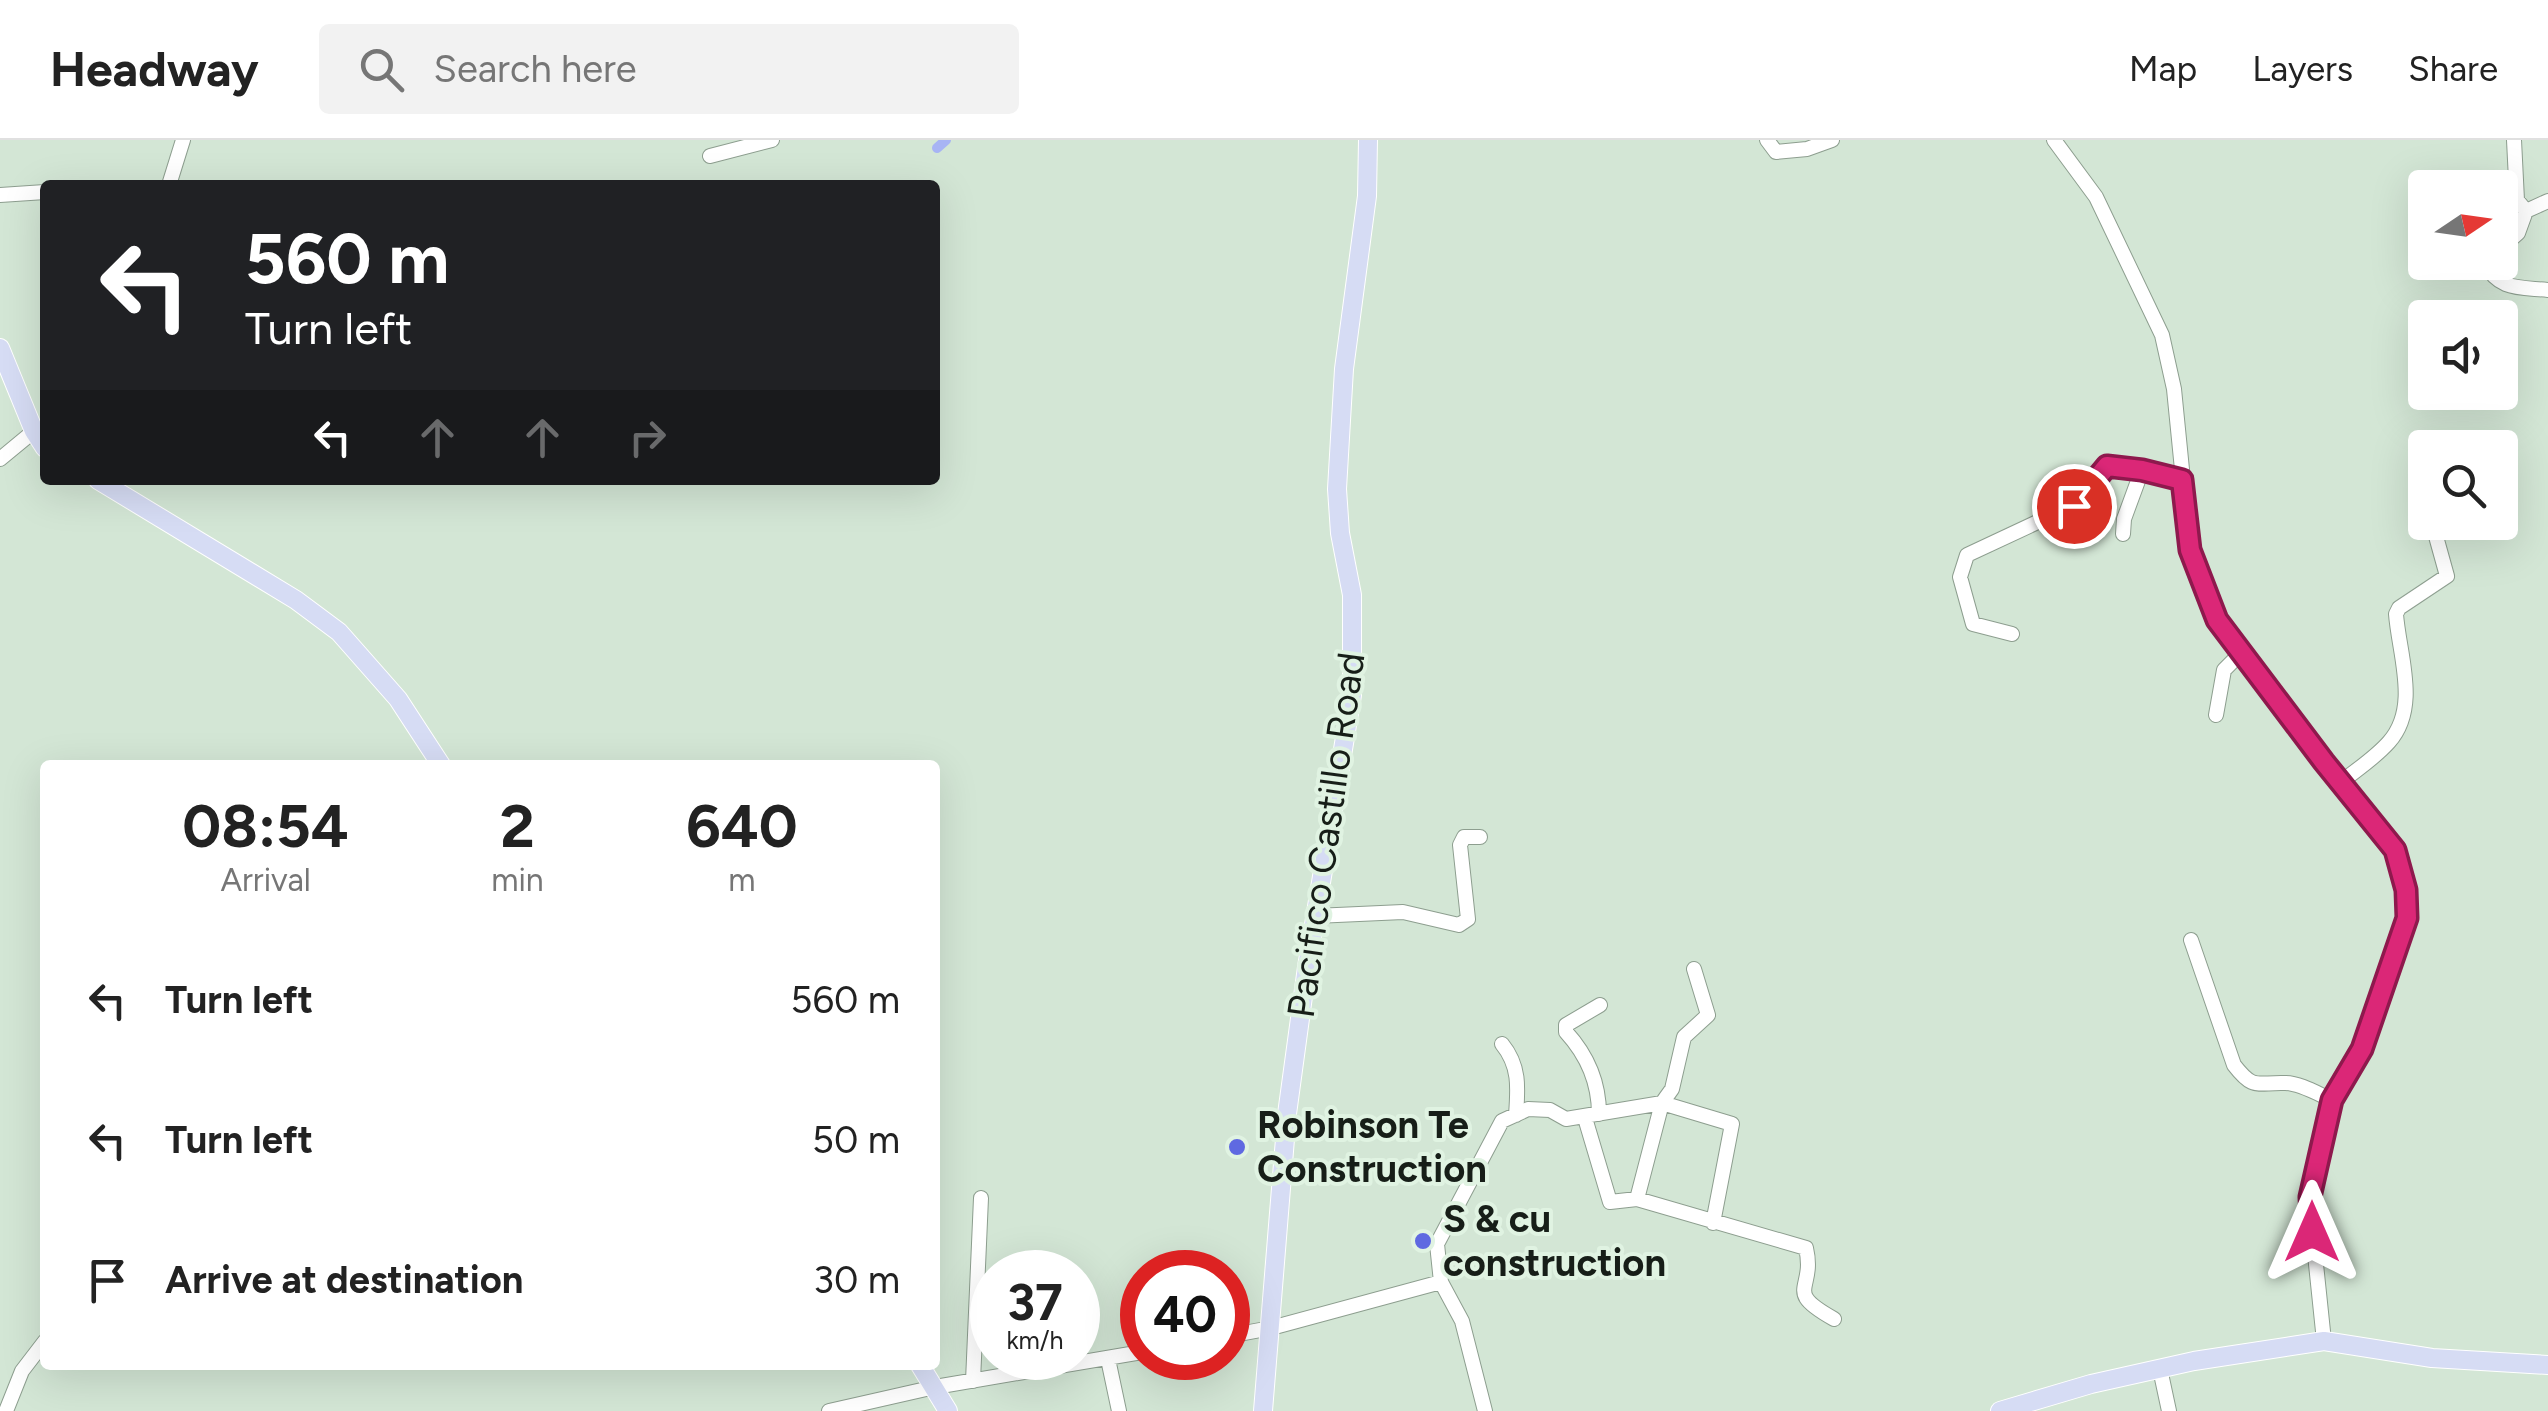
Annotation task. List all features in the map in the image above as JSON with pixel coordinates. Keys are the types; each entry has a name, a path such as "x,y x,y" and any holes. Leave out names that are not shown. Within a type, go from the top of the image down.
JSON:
{"main road":[{"name":"Pacifico Castillo Road","path":"1263,1411 1287,1114 1352,695 1352,595 1340,533 1337,488 1344,369 1367,196 1368,140"},
{"path":"0,348 40,440"},
{"path":"106,485 296,600 339,632 398,699 437,760"},
{"path":"2000,1411 2090,1384 2324,1341 2432,1358 2548,1364"},
{"path":"923,1370 948,1411"}],"street":[{"path":"170,180 183,140"},
{"path":"710,156 772,140"},
{"path":"1767,140 1776,152 1785,153 1832,140"},
{"path":"2054,140 2096,197 2162,335 2174,388 2190,550 2217,620 2395,850 2406,890 2407,918 2362,1049 2332,1100 2310,1197 2324,1341"},
{"path":"2514,140 2516,200 2526,211"},
{"path":"0,195 40,192"},
{"path":"2518,232 2526,211 2548,201"},
{"path":"2497,280 2548,290"},
{"path":"0,459 34,431"},
{"path":"2012,634 1973,624 1960,577 1967,555 2074,506 2107,466 2182,480"},
{"path":"2123,534 2124,519 2142,470"},
{"path":"2340,783 2388,743 2401,724 2407,684 2396,614 2399,608 2447,576 2437,540"},
{"path":"2216,715 2224,670 2240,654"},
{"path":"1315,916 1403,912 1460,925 1468,918 1460,844 1464,837 1480,837"},
{"path":"2191,940 2234,1065 2244,1078 2260,1086 2288,1082 2332,1100"},
{"path":"1636,1199 1662,1103 1672,1089 1684,1038 1708,1015 1694,970"},
{"path":"1600,1005 1566,1025 1566,1032 1585,1053 1600,1100 1592,1116 1610,1202 1636,1199 1806,1248 1803,1294 1807,1304 1834,1320"},
{"path":"1502,1044 1513,1057 1519,1084 1516,1115"},
{"path":"1485,1411 1462,1321 1440,1282 1437,1244 1502,1121 1528,1109 1550,1110 1566,1119 1662,1103 1732,1124 1713,1223"},
{"path":"978,1250 981,1198"},
{"path":"1250,1332 1440,1282"},
{"path":"6,1411 22,1371 40,1348"},
{"path":"1100,1360 1120,1357"},
{"path":"1108,1359 1120,1411"},
{"path":"2160,1369 2168,1411"},
{"path":"828,1411 972,1380"}],"waterway":[{"path":"937,148 946,140"}],"place":[{"name":"Robinson Te Construction","path":"1237,1147"},
{"name":"S & cu construction","path":"1423,1241"}],"route":[{"path":"2074,506 2107,466 2182,480 2190,550 2217,620 2395,850 2406,890 2407,918 2362,1049 2332,1100 2310,1197 2312,1232"}]}
